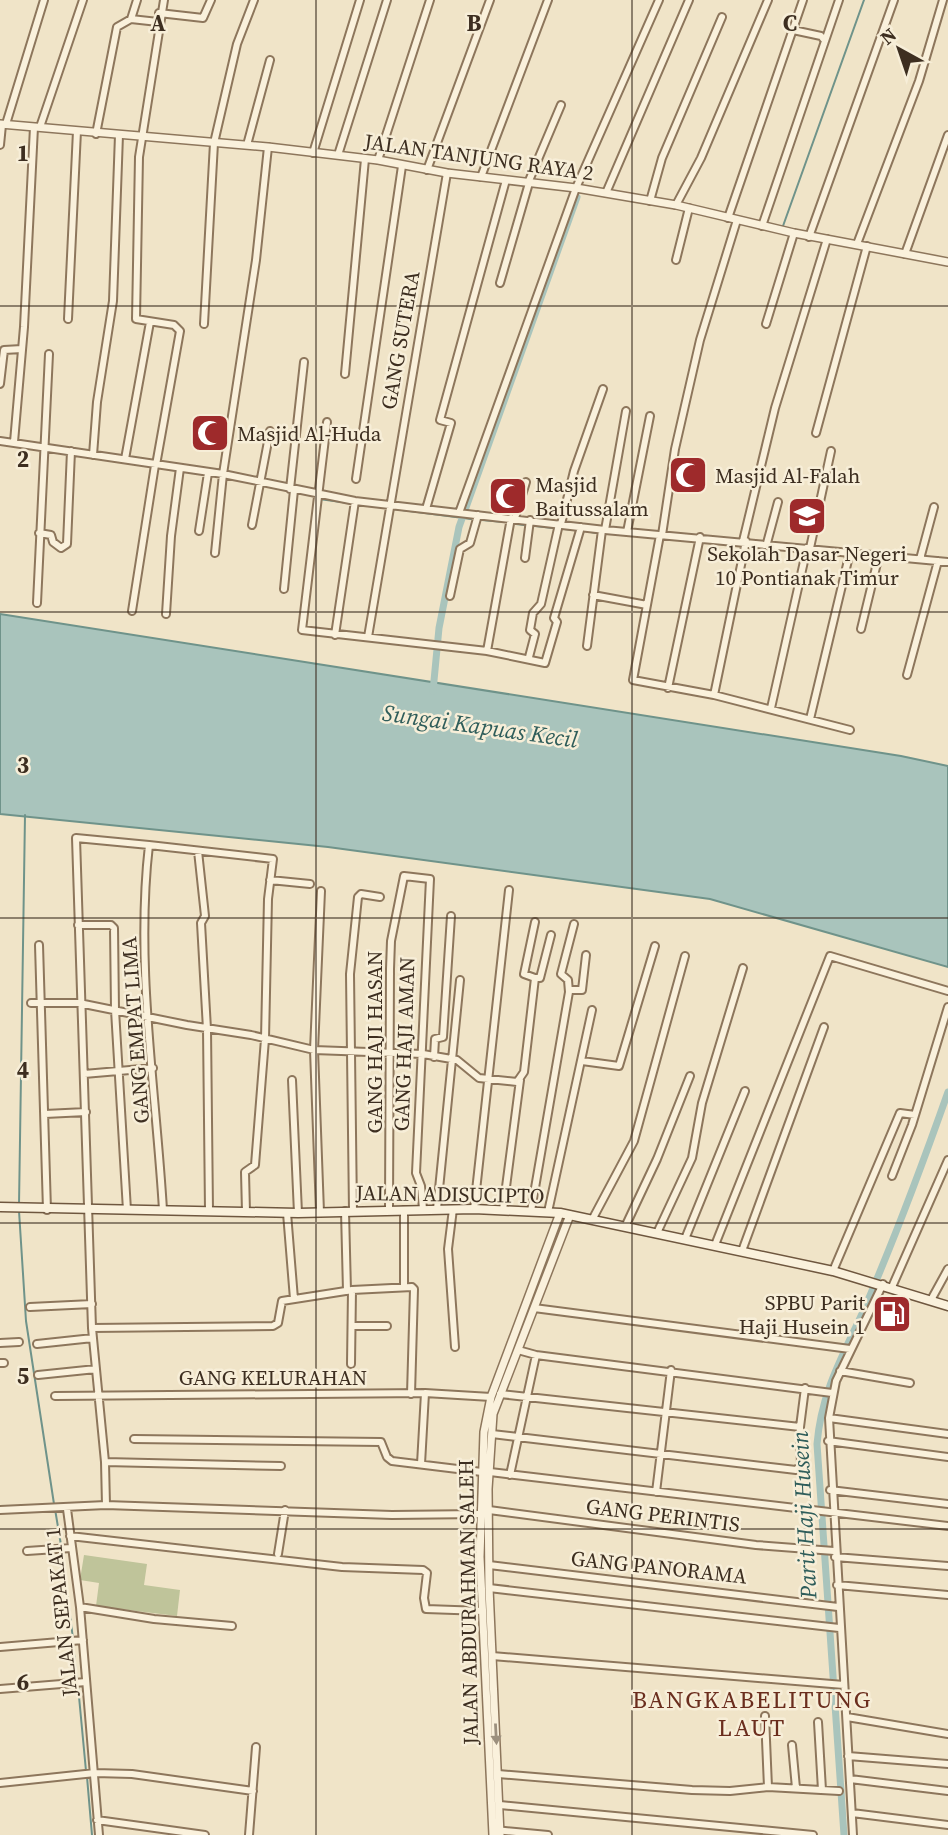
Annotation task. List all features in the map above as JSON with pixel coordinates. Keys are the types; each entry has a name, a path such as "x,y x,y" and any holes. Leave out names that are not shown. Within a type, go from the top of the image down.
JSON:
{"main road":[{"name":"JALAN ADISUCIPTO","path":"0,1207 90,1211 287,1213 474,1209 560,1213 833,1271 882,1284"},
{"path":"882,1284 948,1306"}],"street":[{"path":"0,145 3,124 44,0"},
{"path":"14,442 37,127 83,0"},
{"path":"131,19 137,0"},
{"path":"132,611 180,331 174,325 135,317 138,189 159,13 164,0"},
{"path":"159,13 203,18 211,0"},
{"path":"204,324 214,143 237,44 254,0"},
{"path":"313,153 360,0"},
{"path":"338,155 387,0"},
{"path":"378,160 430,0"},
{"path":"427,170 490,0"},
{"path":"481,177 548,0"},
{"path":"460,513 576,188 659,0"},
{"path":"606,193 690,0"},
{"path":"676,205 701,158 768,0"},
{"path":"728,218 803,0"},
{"path":"762,226 839,0"},
{"path":"809,237 894,0"},
{"path":"857,244 914,94 943,0"},
{"path":"650,201 666,147 722,17"},
{"path":"96,134 117,27 131,19 158,22"},
{"path":"793,30 821,36 825,41"},
{"path":"247,145 270,60"},
{"path":"500,283 529,183 561,105"},
{"name":"JALAN TANJUNG RAYA 2","path":"3,124 96,134 268,146 378,160 447,173 576,188 676,205 809,237 948,262"},
{"path":"68,319 77,131"},
{"path":"93,455 97,402 113,301 119,135"},
{"path":"905,254 948,135"},
{"path":"215,553 223,474 256,260 268,146"},
{"path":"345,374 365,159"},
{"path":"356,479 402,166"},
{"name":"GANG SUTERA","path":"368,637 388,504 412,385 447,173"},
{"path":"426,509 451,423 439,421 506,180"},
{"path":"676,260 689,208"},
{"path":"737,220 699,340 675,449 633,680 771,708 850,730"},
{"path":"766,324 794,233"},
{"path":"714,695 769,431 827,239"},
{"path":"816,433 867,246"},
{"path":"125,459 150,322"},
{"path":"0,384 4,350 22,349"},
{"path":"37,603 42,447 49,354"},
{"path":"284,589 304,362"},
{"path":"529,657 535,634 530,630 532,615 541,604 574,471 603,389"},
{"path":"587,646 603,530 626,411"},
{"path":"627,532 650,416"},
{"path":"327,422 301,629 487,651 529,657 545,663 557,622 554,618 581,527"},
{"path":"253,525 270,431"},
{"path":"0,441 223,474 318,495 355,500 603,530 767,543 948,562"},
{"path":"771,708 831,451"},
{"path":"39,533 51,535 53,542 61,548 67,544 71,452"},
{"path":"166,614 171,536 180,468"},
{"path":"199,531 208,472"},
{"path":"487,651 513,518 526,482"},
{"path":"335,635 355,500"},
{"path":"767,543 778,502"},
{"path":"920,559 934,507"},
{"path":"450,596 460,549 470,543 478,515"},
{"path":"525,558 530,520"},
{"path":"668,688 700,537"},
{"path":"810,719 850,552"},
{"path":"861,629 879,555"},
{"path":"906,676 938,561"},
{"path":"593,595 647,605"},
{"path":"106,1504 105,1462 92,1328 90,1211 79,1003 76,838 273,859 265,1039 255,1165 245,1172 246,1212"},
{"name":"GANG EMPAT LIMA","path":"149,847 146,928 148,1016 163,1210"},
{"path":"198,851 205,916 201,923 207,1028 209,1211"},
{"name":"GANG HAJI AMAN","path":"404,876 430,879 416,1173 421,1186 423,1209"},
{"name":"GANG HAJI HASAN","path":"389,1209 391,942 404,876"},
{"path":"270,880 310,884"},
{"path":"474,1209 486,1080 509,890"},
{"path":"320,1212 314,1050 321,891"},
{"path":"351,1364 349,1211 353,1054 350,974 357,899 361,894 380,897"},
{"path":"435,1057 435,1039 443,1037 451,916"},
{"path":"535,922 524,974 540,978 551,935"},
{"path":"531,1212 569,989 568,980 561,974 575,924"},
{"path":"78,925 114,927 115,1010 127,1210"},
{"path":"39,945 47,1210"},
{"path":"582,1061 618,1068 655,946"},
{"path":"569,989 582,990 586,955"},
{"path":"592,1220 634,1141 685,956"},
{"path":"715,1245 830,956 948,991"},
{"path":"657,1233 695,1146 702,1104 743,968"},
{"path":"503,1210 520,1080 524,1072 534,978"},
{"path":"437,1209 460,980"},
{"path":"31,1003 79,1003 314,1050 353,1054 392,1051 423,1054 454,1060 473,1075 486,1080 520,1080"},
{"path":"892,1176 915,1115 948,1007"},
{"path":"548,1212 592,1010"},
{"path":"742,1251 824,1027"},
{"path":"84,1074 153,1068"},
{"path":"625,1227 657,1159 690,1076"},
{"path":"292,1080 298,1213"},
{"path":"685,1239 745,1091"},
{"path":"45,1114 86,1112"},
{"path":"833,1271 900,1113 915,1115"},
{"path":"892,1287 948,1160"},
{"path":"940,1180 948,1183"},
{"path":"453,1209 448,1249 455,1347"},
{"path":"404,1210 404,1287"},
{"path":"287,1213 294,1299"},
{"name":"JALAN ABDURAHMAN SALEH","path":"497,1832 500,1805 489,1565 480,1514 493,1414 534,1308 560,1213"},
{"name":"JALAN ABDURAHMAN SALEH","path":"497,1832 483,1611 484,1528 489,1510 485,1422 491,1397 570,1215"},
{"path":"931,1300 948,1269"},
{"path":"853,1835 844,1685 831,1606 837,1585 829,1513 830,1393 841,1371 845,1348 882,1284"},
{"path":"92,1328 273,1326 278,1321 279,1303 294,1299 349,1291 404,1287 414,1289 411,1394"},
{"path":"30,1307 92,1304"},
{"path":"534,1308 845,1348"},
{"path":"352,1326 387,1326"},
{"path":"37,1344 93,1338"},
{"path":"0,1343 19,1342"},
{"path":"518,1350 536,1356 671,1370 830,1393"},
{"path":"510,1475 536,1356"},
{"path":"38,1375 96,1369"},
{"path":"656,1492 671,1370"},
{"path":"841,1371 910,1383"},
{"path":"492,1434 796,1470 801,1465 800,1427 805,1388"},
{"path":"421,1464 425,1393"},
{"name":"GANG KELURAHAN","path":"55,1396 425,1393 491,1397"},
{"path":"500,1394 800,1427"},
{"path":"829,1418 948,1434"},
{"path":"134,1439 381,1442 387,1457 392,1461 948,1526"},
{"path":"828,1441 948,1458"},
{"path":"105,1462 281,1466"},
{"path":"830,1490 948,1504"},
{"name":"JALAN SEPAKAT 1","path":"99,1835 88,1775 83,1682 76,1640 80,1608 68,1548 70,1536 67,1509 106,1504 145,1508 393,1515 480,1514"},
{"path":"0,1510 67,1509"},
{"path":"278,1554 285,1510"},
{"name":"GANG PERINTIS","path":"489,1510 756,1545 948,1566"},
{"path":"70,1536 342,1567 423,1570 427,1573 424,1598 426,1609 483,1611"},
{"path":"27,1551 68,1548"},
{"name":"GANG PANORAMA","path":"489,1565 831,1606"},
{"path":"837,1585 948,1595"},
{"path":"489,1588 836,1628"},
{"path":"80,1608 154,1619 232,1626"},
{"path":"0,1647 76,1640"},
{"path":"492,1656 844,1685"},
{"path":"0,1689 83,1682"},
{"path":"765,1716 768,1787"},
{"path":"847,1717 948,1734"},
{"path":"818,1721 822,1790"},
{"path":"792,1745 796,1788"},
{"path":"249,1835 256,1747"},
{"path":"848,1756 948,1765"},
{"path":"0,1783 132,1774 253,1791"},
{"path":"498,1774 692,1790 730,1791 768,1787 839,1791"},
{"path":"850,1779 948,1791"},
{"path":"500,1805 813,1835"},
{"path":"852,1813 948,1825"},
{"path":"97,1820 205,1835"},
{"path":"497,1832 548,1835"}],"green space":[{"path":"84,1555 147,1564 144,1585 180,1590 177,1616 96,1606 99,1583 80,1580"}],"water":[{"name":"Sungai Kapuas Kecil","path":"0,614 901,756 948,766 948,967 710,899 328,847 0,814"}],"waterway":[{"path":"783,226 864,0"},
{"path":"433,691 439,628 459,527 577,197"},
{"path":"319,499 349,503"},
{"path":"375,506 382,507"},
{"path":"394,509 471,519"},
{"path":"482,520 504,522"},
{"path":"516,524 524,525"},
{"path":"535,526 553,528"},
{"path":"564,529 575,530"},
{"path":"586,531 596,533"},
{"path":"19,1205 25,815"},
{"name":"Parit Haji Husein","path":"844,1835 817,1444 820,1422 830,1384 863,1313 948,1092"},
{"path":"19,1211 26,1321 54,1504"},
{"path":"55,1509 61,1545"},
{"path":"62,1551 73,1639"},
{"path":"73,1644 77,1681"},
{"path":"78,1686 86,1771"},
{"path":"87,1777 92,1835"}],"place":[{"name":"Masjid Al-Huda","path":"210,433"},
{"name":"Masjid Al-Falah","path":"688,475"},
{"name":"Masjid Baitussalam","path":"508,496"},
{"name":"Sekolah Dasar Negeri 10 Pontianak Timur","path":"807,516"},
{"name":"SPBU Parit Haji Husein 1","path":"892,1314"}],"district":[{"name":"BANGKABELITUNG LAUT","path":"752,1713"}]}
